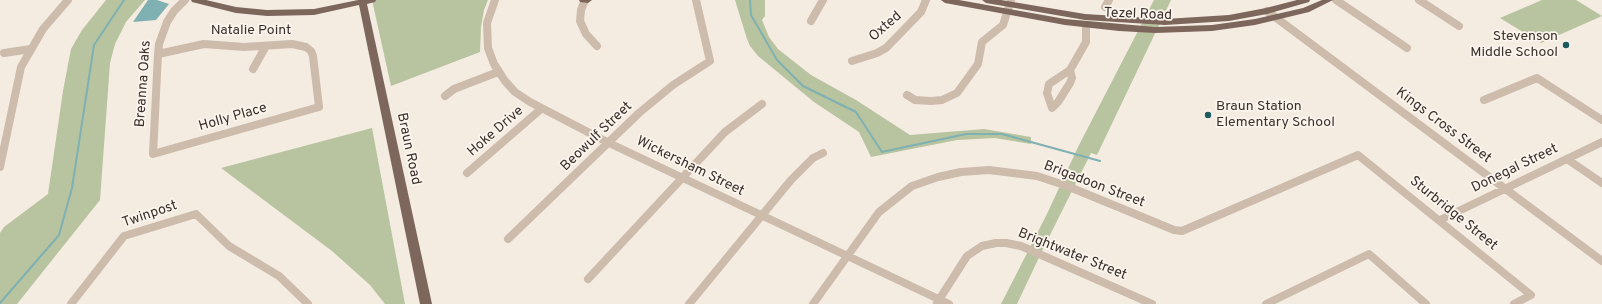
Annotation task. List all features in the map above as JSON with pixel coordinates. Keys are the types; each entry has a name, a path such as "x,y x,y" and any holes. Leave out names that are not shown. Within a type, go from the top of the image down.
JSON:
{"main road":[{"path":"195,0 236,10 278,13 330,10 366,1"},
{"path":"304,12 344,0"},
{"name":"Tezel Road","path":"945,0 1009,5 1084,17 1165,22 1229,18 1267,11 1306,0"},
{"name":"Tezel Road","path":"986,0 1086,25 1119,28 1185,29 1232,25 1275,17 1306,10 1329,0"},
{"name":"Braun Road","path":"366,1 426,304"}],"street":[{"path":"0,168 21,67 30,49 43,29 68,0"},
{"name":"Breanna Oaks","path":"153,154 158,54 162,33 174,11 185,0"},
{"name":"Wickersham Street","path":"495,0 487,23 488,48 494,64 498,72 516,92 541,109 938,302 948,304"},
{"path":"584,0 580,21 586,34 598,46"},
{"name":"Beowulf Street","path":"508,239 639,113 673,85 710,61 696,0"},
{"path":"811,21 823,0"},
{"name":"Oxted","path":"852,61 877,53 886,48 921,12 926,0"},
{"path":"1105,7 1109,0"},
{"path":"1336,0 1407,48"},
{"path":"1419,0 1459,26"},
{"path":"907,95 915,100 931,102 942,100 957,93 978,64 982,42 1003,25 1009,5"},
{"name":"Kings Cross Street","path":"1267,11 1602,261"},
{"path":"1070,70 1072,78 1070,83 1058,102 1052,108 1047,93 1049,84 1070,70 1086,42 1086,25"},
{"name":"Natalie Point","path":"158,54 204,44 244,47 299,45 311,51 313,56 320,107"},
{"path":"253,70 266,46"},
{"path":"4,52 30,49"},
{"path":"445,96 454,90 498,72"},
{"path":"1484,100 1537,78 1602,120"},
{"path":"588,279 725,132 762,104"},
{"name":"Holly Place","path":"153,154 320,107"},
{"name":"Hoke Drive","path":"467,173 541,109"},
{"name":"Donegal Street","path":"1440,220 1602,142"},
{"path":"689,304 800,169 823,152"},
{"name":"Sturbridge Street","path":"1358,154 1531,295 1514,304"},
{"name":"Brigadoon Street","path":"813,304 879,212 912,186 925,181 961,172 996,171 1036,176 1067,186 1174,230 1182,231 1358,154"},
{"path":"1567,159 1602,183"},
{"name":"Twinpost","path":"71,304 124,236 196,214 229,246 280,276 308,304"},
{"name":"Brightwater Street","path":"938,302 967,256 982,246 996,243 1006,243 1022,246 1152,304"},
{"path":"1266,304 1369,254 1426,304"}],"green space":[{"path":"106,0 145,0 126,22 115,44 110,63 100,200 17,304 0,304 0,233 4,227 48,194 63,91 71,49 82,30"},
{"path":"372,0 488,0 484,10 481,27 480,52 391,86"},
{"path":"735,0 765,0 765,16 762,20 769,37 778,49 811,75 856,100 910,135 984,129 1031,137 1031,144 995,138 957,140 871,157 859,132 814,102 758,56 750,46 747,39"},
{"path":"1154,0 1171,0 1097,155 1091,153 1017,304 1001,304 1046,216 1078,147"},
{"path":"1542,0 1576,0 1602,16 1541,43 1500,18"},
{"path":"372,128 405,304 385,304 370,285 332,251 221,168"}],"water":[{"path":"148,0 157,0 169,4 156,20 133,22"}],"waterway":[{"path":"0,303 59,235 72,188 94,45 124,0"},
{"path":"750,0 751,15 777,60 803,86 856,112 882,152 966,134 1002,134 1100,161"}],"place":[{"name":"Stevenson Middle School","path":"1566,45"},
{"name":"Braun Station Elementary School","path":"1208,115"}]}
